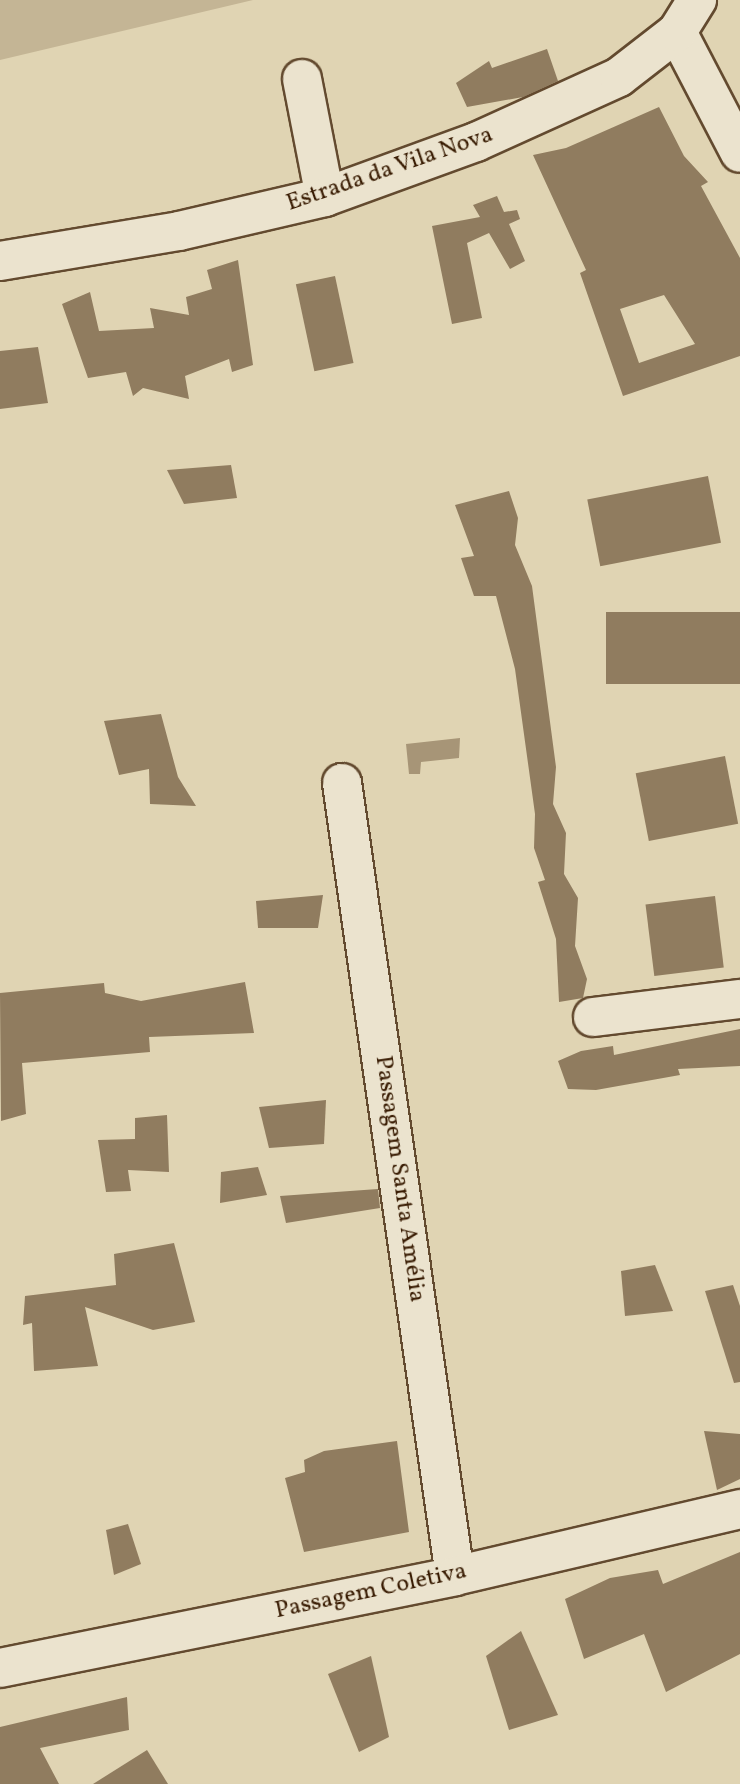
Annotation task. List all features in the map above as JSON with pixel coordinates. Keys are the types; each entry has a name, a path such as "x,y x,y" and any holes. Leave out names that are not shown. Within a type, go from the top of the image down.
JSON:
{"street":[{"name":"Estrada da Vila Nova","path":"0,261 178,231 325,197 554,111 619,77 677,32 697,0"},
{"path":"677,32 740,153"},
{"path":"302,79 325,197"},
{"name":"Passagem Santa Amélia","path":"342,783 455,1576"},
{"path":"593,1017 740,999"},
{"name":"Passagem Coletiva","path":"0,1668 455,1576 740,1509"}],"shaded area":[{"path":"0,0 253,0 0,60"},
{"path":"460,738 459,758 421,762 420,774 409,774 406,744"}],"building":[{"path":"547,49 558,81 523,97 467,107 456,83 489,61 492,68"},
{"path":"659,107 684,156 708,182 701,186 740,258 740,356 623,396 580,273 586,270 533,155 566,148","holes":["664,295 695,344 639,363 620,309"]},
{"path":"497,196 504,212 517,210 520,219 509,224 525,261 510,269 489,233 467,243 482,318 452,324 432,226 480,217 473,205"},
{"path":"238,260 253,365 232,372 229,359 185,376 189,399 143,388 133,396 126,372 88,378 62,304 90,292 99,331 154,328 150,308 189,315 186,297 212,289 207,270"},
{"path":"335,276 354,363 314,371 296,284"},
{"path":"38,347 48,403 0,409 0,351"},
{"path":"231,465 237,498 184,504 167,470"},
{"path":"708,476 721,543 600,566 587,499"},
{"path":"509,491 518,518 515,545 532,586 556,767 553,804 566,833 564,874 578,898 575,946 587,979 583,998 559,1002 556,939 538,882 545,880 534,848 535,814 515,669 496,596 474,596 461,558 474,556 455,505"},
{"path":"606,612 740,612 740,684 606,684"},
{"path":"161,714 178,777 196,806 150,804 149,769 119,775 104,721"},
{"path":"725,756 738,824 649,841 636,773"},
{"path":"323,895 318,928 258,928 256,901"},
{"path":"715,896 724,967 654,976 646,905"},
{"path":"245,982 254,1033 149,1037 150,1052 22,1063 26,1114 1,1121 0,993 104,983 105,993 141,1001"},
{"path":"740,1029 740,1066 678,1069 680,1075 596,1090 568,1089 558,1061 581,1051 613,1046 614,1055"},
{"path":"326,1100 324,1144 269,1148 259,1107"},
{"path":"167,1115 169,1172 128,1170 131,1191 106,1192 98,1140 135,1139 135,1118"},
{"path":"258,1167 267,1195 220,1203 221,1172"},
{"path":"378,1189 380,1208 286,1223 280,1196"},
{"path":"174,1243 195,1322 153,1330 85,1307 98,1366 34,1371 32,1323 23,1325 25,1296 116,1285 114,1254"},
{"path":"655,1265 673,1311 625,1316 621,1271"},
{"path":"733,1285 740,1306 740,1382 734,1383 705,1291"},
{"path":"704,1431 740,1434 740,1479 717,1490"},
{"path":"397,1441 409,1532 304,1552 285,1478 305,1472 304,1460 324,1451"},
{"path":"128,1524 141,1564 114,1575 106,1530"},
{"path":"740,1552 740,1654 666,1692 644,1634 584,1659 565,1599 610,1578 658,1570 663,1584"},
{"path":"521,1631 558,1715 509,1730 486,1656"},
{"path":"371,1656 389,1737 359,1752 328,1674"},
{"path":"127,1697 129,1730 40,1748 59,1784 0,1784 0,1727"},
{"path":"147,1750 168,1784 93,1784"}]}
